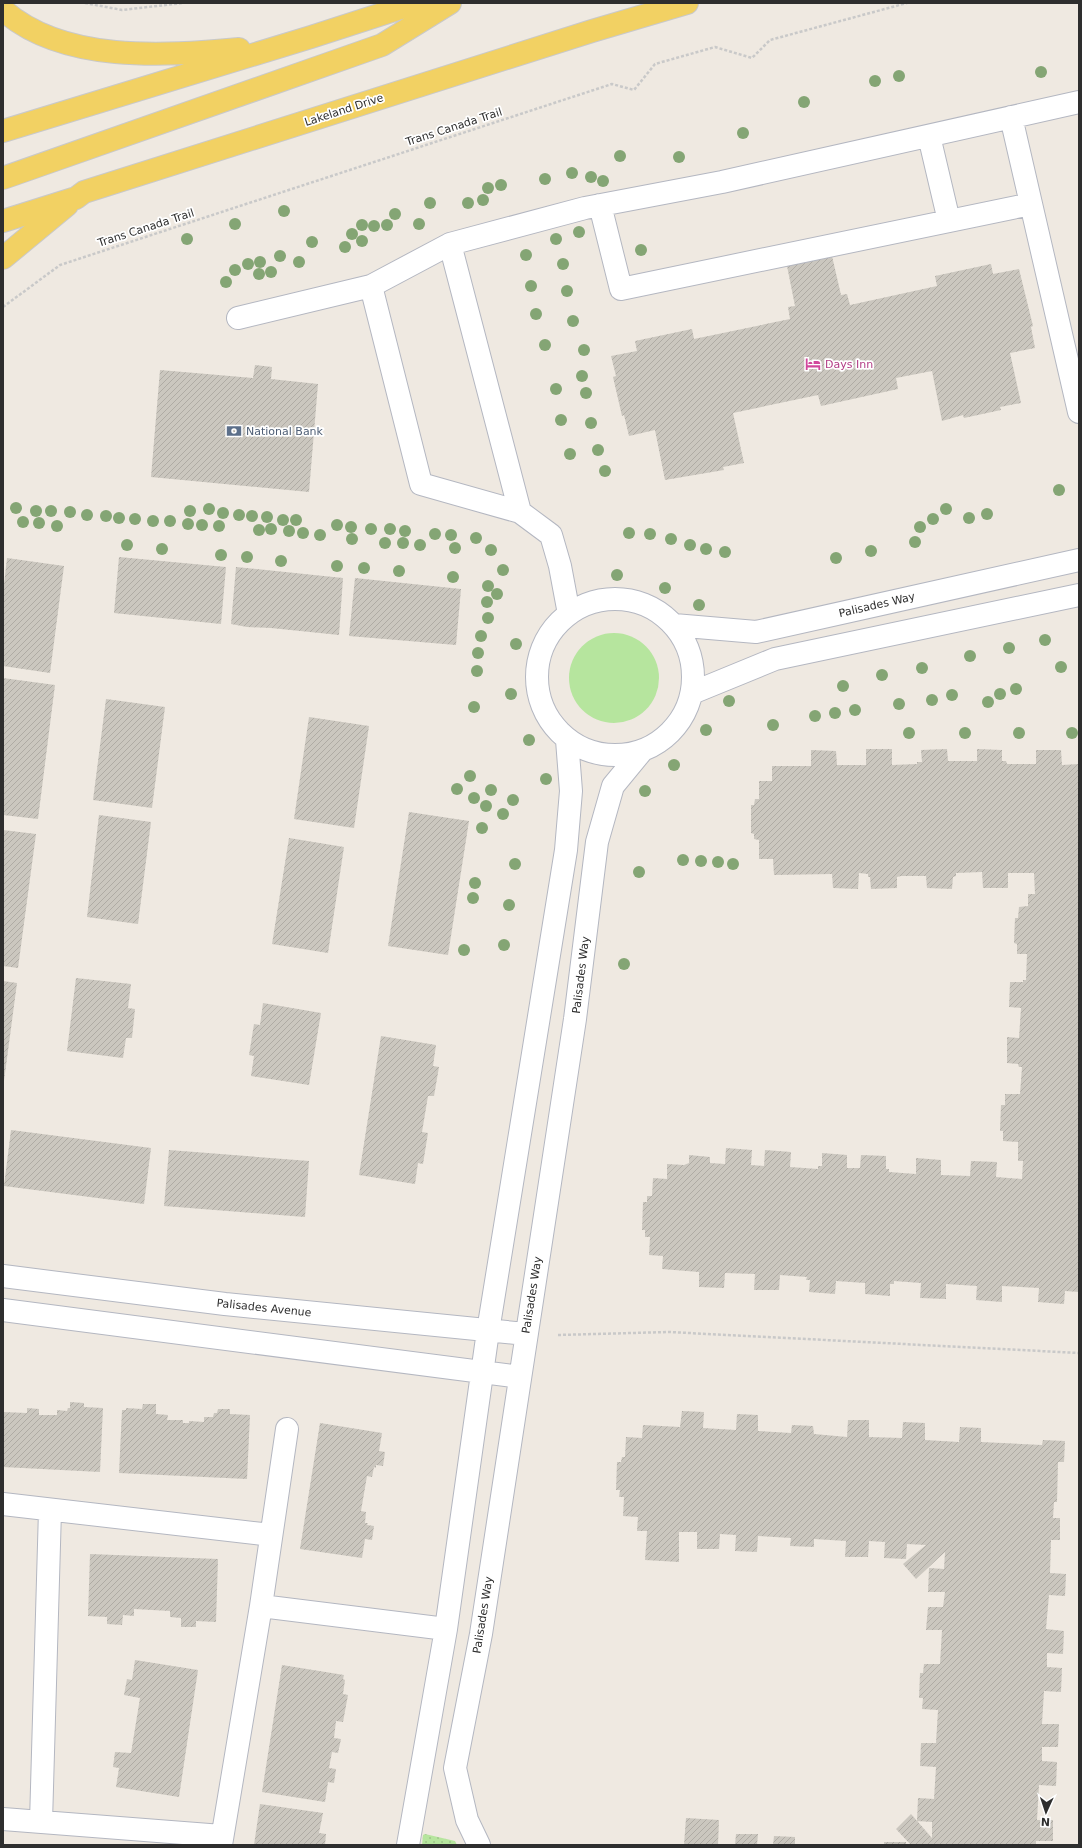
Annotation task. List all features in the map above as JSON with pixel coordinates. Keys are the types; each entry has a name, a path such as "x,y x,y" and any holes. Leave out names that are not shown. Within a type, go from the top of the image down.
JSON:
{"main road":[{"path":"3,131 311,37 416,3"},
{"path":"3,178 382,45 450,3"},
{"name":"Lakeland Drive","path":"3,221 76,198 84,192 592,31 687,3"},
{"path":"3,10 31,29 54,39 79,46 129,53 228,50 311,37"},
{"path":"3,258 76,198"}],"street":[{"path":"238,318 371,286 450,244 600,205 722,182 1079,102"},
{"path":"1011,117 1079,412"},
{"path":"929,136 950,221"},
{"path":"600,205 621,289 1031,204"},
{"path":"450,244 520,512"},
{"path":"371,286 421,484 520,512 551,535 560,566 569,614"},
{"name":"Palisades Way","path":"674,625 756,632 1079,560"},
{"path":"692,693 775,659 1079,595"},
{"name":"Palisades Way","path":"612,599 635,602 656,611 674,625 687,646 693,669 692,693 682,718 664,739 641,752 615,756 590,752 567,740 550,723 540,701 536,676 540,652 551,631 569,614 589,603 612,599"},
{"path":"408,1845 446,1629 488,1331 566,850 571,791 567,740"},
{"name":"Palisades Way","path":"479,1845 467,1820 455,1768 481,1634 580,986 597,842 613,786 641,752"},
{"name":"Palisades Avenue","path":"3,1276 225,1304 526,1334"},
{"path":"3,1310 520,1377"},
{"path":"3,1820 41,1822 222,1841 261,1606 287,1429"},
{"path":"3,1504 271,1535"},
{"path":"41,1822 50,1510"},
{"path":"261,1606 446,1629"}],"path":[{"path":"85,3 122,10 183,3"},
{"name":"Trans Canada Trail","path":"3,308 60,265 612,84 634,90 655,64 715,47 752,58 770,40 907,3"},
{"path":"558,1335 669,1332 1079,1353"}],"green space":[{"path":"614,633 631,637 646,646 655,661 659,678 655,695 646,710 631,719 614,723 597,719 582,710 573,695 569,678 573,661 582,646 597,637"},
{"path":"425,1834 455,1841 457,1845 422,1845 423,1835"}],"building":[{"name":"Days Inn","path":"832,256 841,295 847,294 850,305 937,286 935,276 991,264 993,274 1019,269 1033,326 1031,327 1035,348 1010,353 1021,403 1000,407 1001,410 964,418 963,415 942,421 932,371 896,378 898,389 821,406 818,395 733,413 744,463 723,467 724,470 665,480 655,430 629,436 624,415 622,416 613,377 616,376 611,356 637,351 635,341 692,329 694,339 790,319 788,307 795,306 787,266"},
{"name":"National Bank","path":"255,365 272,367 271,379 318,384 309,492 151,477 160,370 253,378"},
{"path":"119,557 226,567 221,624 114,613"},
{"path":"7,558 64,566 50,673 3,666 3,593"},
{"path":"236,567 343,578 339,635 247,627 231,624"},
{"path":"355,578 461,589 456,645 349,636"},
{"path":"3,678 55,685 38,819 3,815"},
{"path":"106,699 165,707 152,808 93,800"},
{"path":"309,717 369,726 354,828 294,819"},
{"path":"866,749 892,749 892,765 917,764 917,762 922,762 921,750 947,749 948,761 977,761 977,749 1002,750 1002,761 1006,761 1007,764 1036,764 1036,750 1061,750 1062,765 1079,764 1079,1292 1065,1291 1064,1304 1038,1302 1039,1288 1002,1286 1002,1302 976,1300 977,1286 946,1284 946,1299 920,1298 921,1283 894,1281 894,1284 890,1284 890,1296 865,1294 865,1283 836,1281 835,1294 809,1292 810,1280 806,1280 807,1277 780,1275 779,1290 754,1290 755,1274 725,1273 724,1288 699,1287 699,1272 662,1269 663,1256 649,1255 650,1237 645,1237 645,1230 642,1230 643,1202 647,1202 647,1196 652,1196 653,1178 667,1179 667,1164 684,1165 689,1163 689,1155 710,1157 710,1163 725,1164 726,1148 752,1150 751,1165 764,1166 765,1150 791,1152 790,1167 818,1169 818,1166 822,1166 822,1153 847,1155 847,1168 860,1168 861,1155 886,1156 886,1169 889,1169 889,1172 916,1174 916,1158 941,1160 941,1175 970,1176 971,1161 997,1162 996,1177 1022,1179 1023,1161 1018,1161 1018,1142 1003,1141 1003,1131 1000,1131 1001,1105 1005,1105 1005,1094 1020,1094 1022,1067 1019,1067 1018,1064 1007,1063 1007,1037 1019,1038 1021,1008 1009,1007 1010,982 1023,982 1023,980 1026,980 1027,954 1017,954 1017,944 1014,943 1015,918 1018,918 1019,907 1028,906 1028,894 1035,894 1034,873 1008,873 1008,888 983,888 982,872 956,873 956,876 953,877 952,889 927,888 926,876 901,876 897,877 897,888 871,889 870,877 868,877 868,874 859,873 858,889 833,888 832,874 774,875 773,859 759,859 759,840 754,839 754,834 751,833 751,805 754,805 755,799 759,799 759,781 772,781 772,766 811,766 811,750 836,751 837,765 866,765"},
{"path":"409,812 469,821 448,955 388,946"},
{"path":"99,815 151,822 138,924 87,917"},
{"path":"3,830 36,834 18,968 3,966"},
{"path":"289,838 344,847 328,953 272,944"},
{"path":"76,978 131,984 128,1008 135,1009 132,1038 126,1038 123,1058 67,1051"},
{"path":"3,981 17,983 4,1081 3,1081"},
{"path":"263,1003 321,1013 309,1085 251,1076 254,1056 249,1055 254,1024 260,1025"},
{"path":"381,1036 436,1045 433,1066 439,1067 434,1096 428,1096 422,1132 428,1133 423,1164 418,1163 415,1184 359,1175"},
{"path":"11,1130 151,1148 144,1204 4,1186"},
{"path":"169,1150 309,1161 305,1217 164,1206"},
{"path":"70,1402 84,1403 84,1407 103,1408 100,1472 3,1467 3,1412 27,1413 27,1408 39,1409 39,1415 57,1415 57,1410 67,1411 68,1408 70,1408"},
{"path":"143,1404 156,1404 156,1414 168,1415 167,1420 183,1420 183,1423 189,1423 189,1421 204,1422 204,1417 213,1417 214,1413 217,1413 218,1409 230,1409 230,1414 250,1415 247,1479 119,1473 122,1410 126,1410 126,1408 142,1409"},
{"path":"682,1411 704,1412 703,1428 736,1430 737,1414 758,1415 758,1431 791,1433 792,1425 813,1426 814,1434 847,1437 848,1420 869,1420 869,1437 902,1438 903,1422 925,1423 925,1440 959,1442 960,1427 981,1428 981,1442 1042,1445 1043,1440 1065,1441 1064,1462 1058,1462 1057,1502 1054,1502 1053,1518 1060,1518 1060,1540 1051,1540 1050,1573 1066,1574 1065,1596 1049,1595 1046,1629 1064,1631 1063,1654 1047,1653 1047,1667 1062,1668 1061,1692 1044,1691 1042,1724 1059,1724 1058,1747 1042,1747 1042,1761 1057,1762 1056,1786 1039,1785 1037,1820 1053,1820 1053,1841 1036,1841 1036,1845 911,1845 896,1829 911,1814 917,1821 918,1798 934,1799 936,1767 920,1766 921,1743 936,1743 938,1710 922,1709 923,1698 919,1698 920,1673 923,1673 924,1664 940,1664 942,1630 926,1630 928,1607 943,1607 945,1592 928,1592 929,1568 944,1569 945,1552 916,1579 903,1564 926,1545 907,1544 906,1559 884,1558 885,1542 869,1541 868,1557 845,1557 846,1541 814,1539 814,1547 790,1546 791,1538 758,1536 757,1552 735,1551 736,1535 720,1534 719,1549 697,1549 697,1532 679,1532 679,1562 645,1560 647,1531 637,1531 638,1517 623,1516 624,1497 619,1497 620,1490 616,1490 617,1462 621,1462 622,1457 625,1457 626,1437 642,1438 643,1425 680,1427","holes":["917,1821 932,1822 932,1838"]},
{"path":"320,1423 382,1433 379,1451 385,1452 383,1466 376,1465 376,1468 374,1467 372,1477 367,1476 361,1511 366,1512 365,1523 368,1523 367,1525 374,1526 372,1540 365,1539 362,1558 300,1549"},
{"path":"90,1554 218,1559 216,1622 196,1621 196,1627 181,1627 181,1618 170,1617 170,1611 134,1609 134,1616 123,1615 122,1625 107,1624 107,1617 88,1616"},
{"path":"135,1660 198,1670 179,1797 116,1787 119,1768 113,1767 115,1752 131,1753 140,1698 124,1695 127,1679 132,1680"},
{"path":"282,1665 344,1675 343,1679 345,1680 343,1694 348,1695 343,1722 336,1721 334,1738 341,1739 338,1753 332,1752 329,1768 336,1769 334,1783 328,1782 325,1802 262,1792"},
{"path":"260,1804 323,1813 319,1833 326,1834 325,1845 254,1845"},
{"path":"686,1818 719,1820 718,1845 684,1845"},
{"path":"736,1834 758,1834 757,1845 735,1845"},
{"path":"774,1836 795,1837 795,1845 773,1845"},
{"path":"884,1842 906,1842 906,1845 884,1845"}],"place":[{"name":"Days Inn","path":"813,364"},
{"name":"National Bank","path":"234,431"}]}
